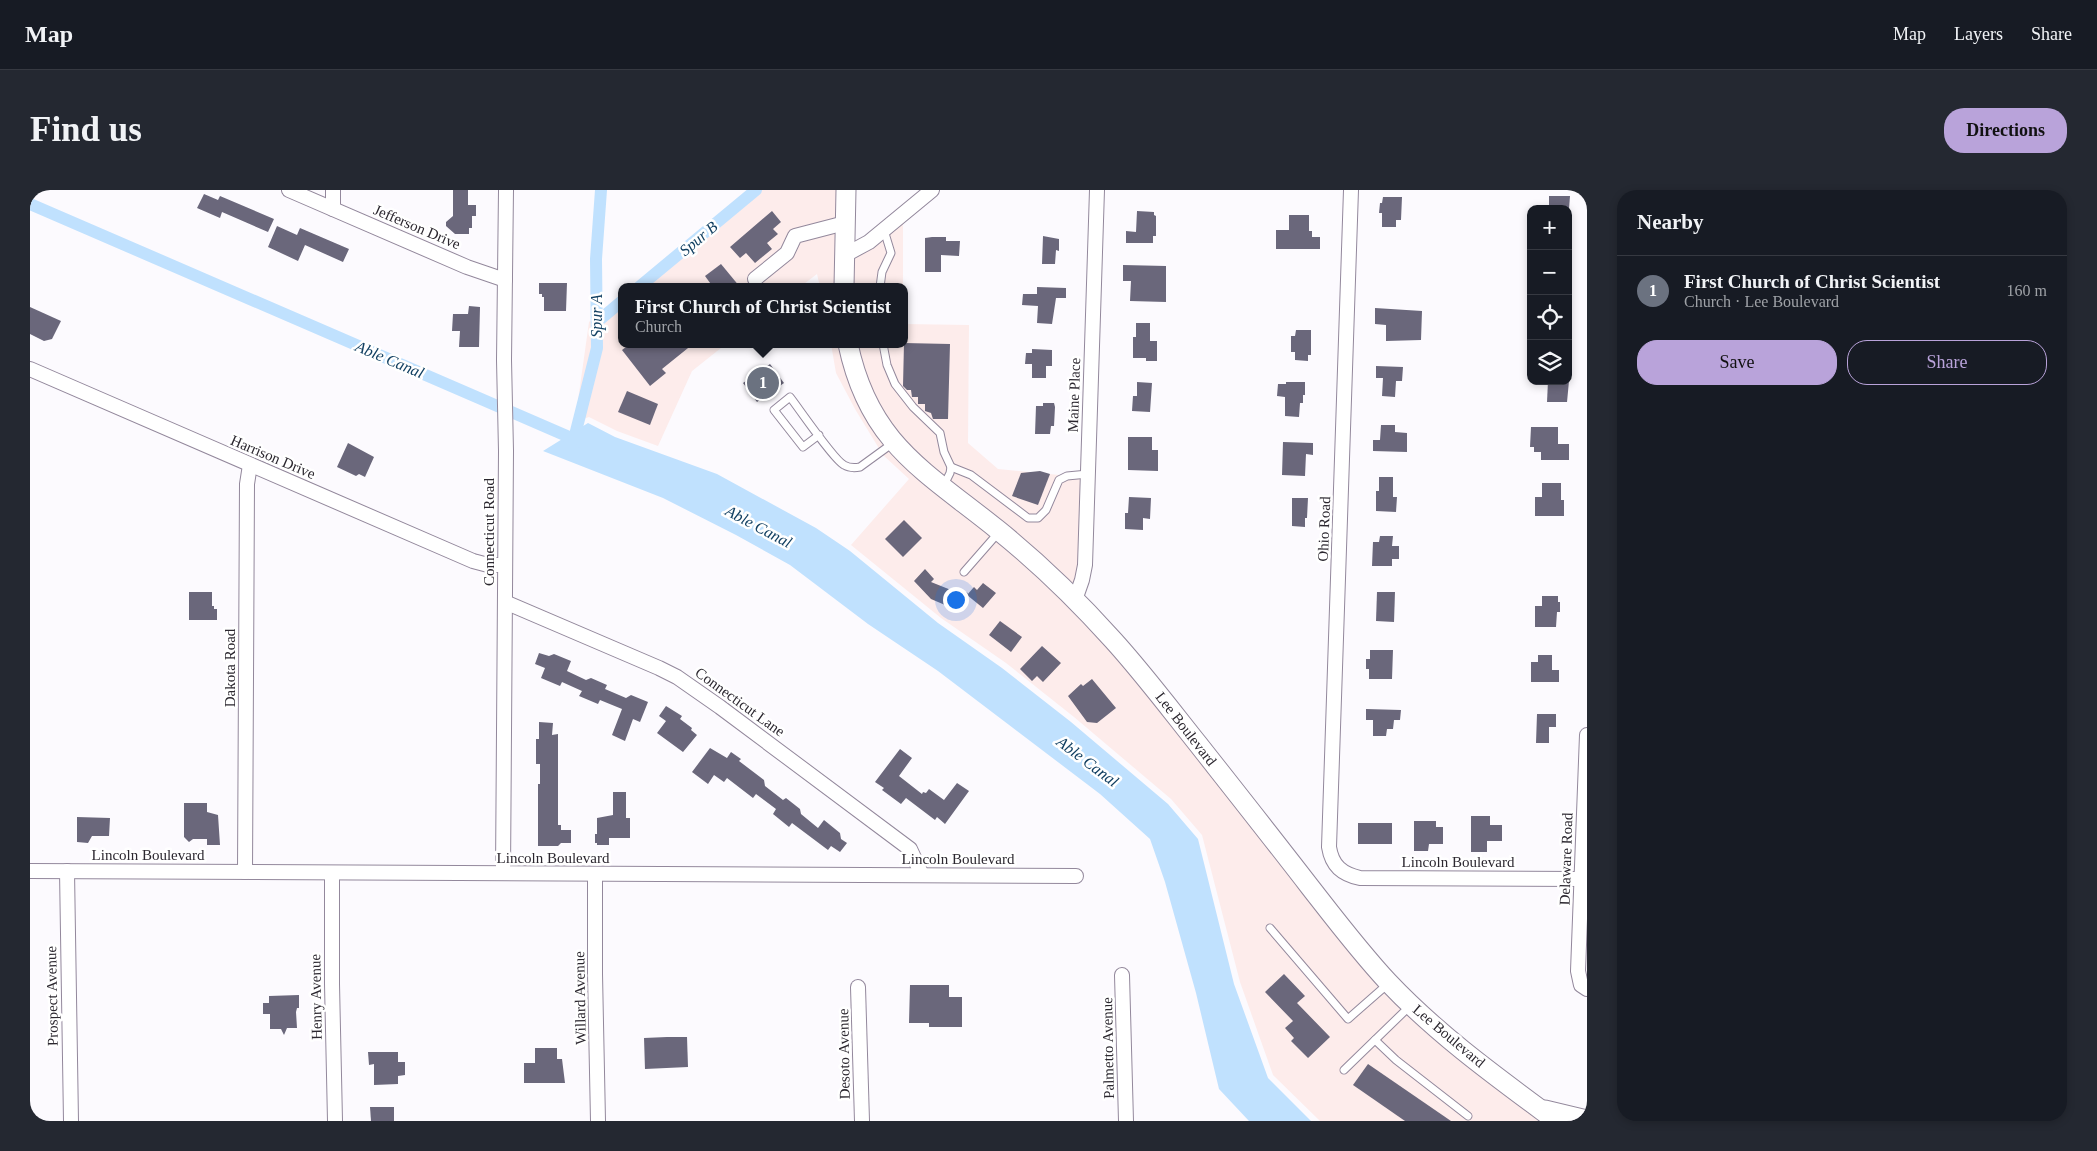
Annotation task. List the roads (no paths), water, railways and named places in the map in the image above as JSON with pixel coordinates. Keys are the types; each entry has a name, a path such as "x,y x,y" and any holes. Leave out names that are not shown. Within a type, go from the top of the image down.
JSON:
{"main road":[{"path":"844,283 846,190"},
{"name":"Lee Boulevard","path":"849,348 861,390 878,421 909,460 1000,531 1075,600 1114,641 1153,687 1328,910 1389,983 1470,1056 1556,1121"},
{"name":"Lee Boulevard","path":"1539,1108 1587,1120"}],"street":[{"name":"Jefferson Drive","path":"289,190 467,267 505,280"},
{"path":"333,190 333,209"},
{"name":"Connecticut Road","path":"503,874 506,190"},
{"path":"845,255 869,242 932,190"},
{"name":"Maine Place","path":"1075,600 1085,565 1097,190"},
{"name":"Ohio Road","path":"1337,867 1330,856 1329,847 1351,190"},
{"path":"755,279 787,253 795,236 845,223"},
{"name":"Harrison Drive","path":"30,369 473,561 488,565 504,565"},
{"name":"Dakota Road","path":"245,872 247,494 250,464"},
{"name":"Connecticut Lane","path":"505,602 677,677 910,849 922,875"},
{"name":"Delaware Road","path":"1584,987 1578,971 1587,735"},
{"name":"Lincoln Boulevard","path":"1337,867 1346,874 1360,878 1582,879"},
{"name":"Lincoln Boulevard","path":"30,871 1076,876"},
{"name":"Prospect Avenue","path":"67,871 71,1121"},
{"name":"Henry Avenue","path":"332,873 335,1121"},
{"name":"Willard Avenue","path":"595,874 594,974 598,1121"},
{"name":"Palmetto Avenue","path":"1122,975 1126,1121"},
{"name":"Desoto Avenue","path":"858,986 862,1121"}],"lane":[{"path":"881,283 882,272 891,253 884,230"},
{"path":"884,348 887,365 895,384 913,407 940,433 944,452 951,467 943,488"},
{"path":"820,435 803,447 774,410 790,397 820,435 836,458 845,466 860,467 894,443"},
{"path":"951,467 970,476 1028,518 1038,518 1046,510 1059,480 1067,476 1088,474"},
{"path":"964,572 1000,531"},
{"path":"1270,928 1348,1019 1389,983"},
{"path":"1344,1070 1412,1005"},
{"path":"1375,1040 1396,1060 1468,1116"}],"water":[{"path":"588,423 615,437 717,474 816,528 850,551 938,623 1002,668 1071,722 1168,804 1198,839 1234,984 1268,1078 1311,1121 1249,1121 1219,1089 1196,993 1165,882 1150,839 1100,794 938,671 868,624 790,565 663,498 543,451"}],"waterway":[{"name":"Spur A","path":"574,439 597,348 596,259 601,190"},
{"name":"Spur B","path":"644,283 756,190"},
{"name":"Able Canal","path":"30,204 583,443"},
{"name":"Spur B","path":"597,322 618,304"}],"place":[{"name":"First Church of Christ Scientist","path":"763,383"}]}
